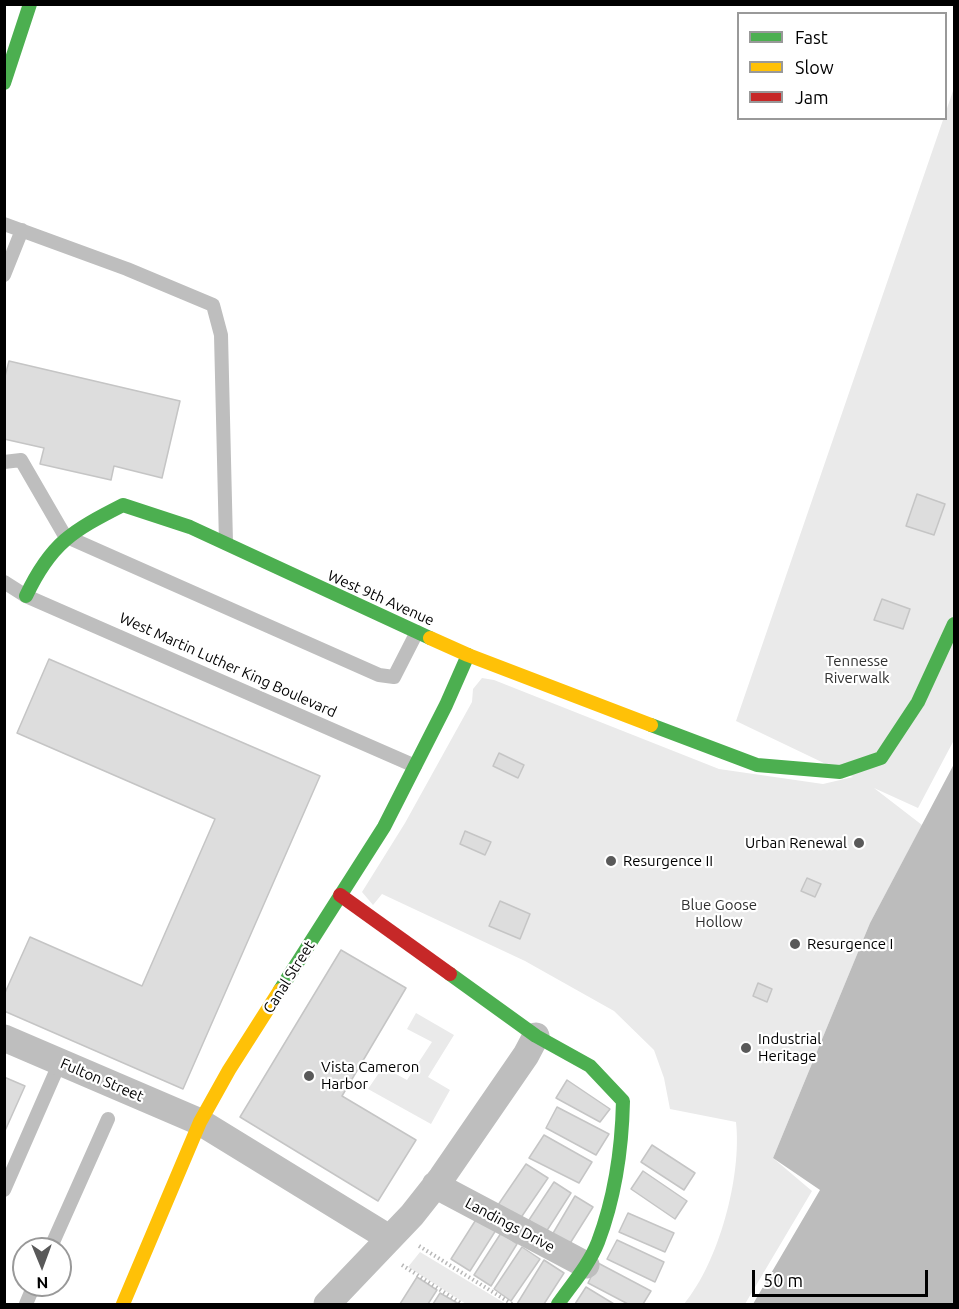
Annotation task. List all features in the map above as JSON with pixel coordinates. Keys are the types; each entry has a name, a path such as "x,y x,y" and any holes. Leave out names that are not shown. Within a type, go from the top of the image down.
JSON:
{"street":[{"path":"4,83 30,4"},
{"name":"West 9th Avenue","path":"26,596 39,565 65,536 123,505 190,527 468,655 757,765 840,772 881,758 918,702 954,624"},
{"name":"Canal Street","path":"123,1305 200,1122 229,1070 384,827 468,655"},
{"path":"340,895 536,1036 590,1066 624,1101 622,1150 598,1241 586,1265 558,1305"},
{"path":"334,1302 435,1185 526,1055 536,1036"},
{"name":"Fulton Street","path":"4,1038 200,1122 389,1238"},
{"name":"Landings Drive","path":"435,1185 586,1265"}],"lane":[{"path":"4,224 127,269 213,306 221,335 226,545"},
{"path":"4,275 22,230"},
{"path":"4,462 21,460 65,536 379,675 394,677 417,632"},
{"name":"West Martin Luther King Boulevard","path":"4,582 26,596 415,766"},
{"name":"West Martin Luther King Boulevard","path":"4,595 26,596"},
{"path":"4,1190 60,1062"},
{"path":"55,1237 108,1119"}],"path":[{"path":"419,1246 512,1305"},
{"path":"402,1265 462,1305"}],"green space":[{"path":"954,88 954,740 918,808 874,788 922,825 870,923 773,1158 812,1191 745,1304 684,1304 708,1265 725,1218 735,1167 736,1122 670,1109 664,1078 654,1050 614,1011 525,961 382,894 373,905 362,892 405,823 472,702 473,689 482,678 494,680 719,769 823,784 853,777 736,721 943,120 947,120 947,108"},
{"path":"416,1013 454,1035 428,1077 450,1090 431,1124 368,1089 383,1067 407,1080 432,1042 407,1029"},
{"path":"420,1252 506,1304 466,1304 408,1267"}],"shaded area":[{"path":"954,764 954,1304 753,1304 820,1190 773,1158 870,923"}],"building":[{"path":"9,361 180,401 162,478 114,466 111,480 40,464 44,448 4,439 4,380"},
{"path":"917,494 945,504 934,535 906,526"},
{"path":"882,599 910,609 903,629 874,620"},
{"path":"49,659 320,776 183,1089 4,1011 4,995 30,937 142,986 215,819 17,733"},
{"path":"499,753 524,765 518,778 493,766"},
{"path":"465,831 491,842 485,855 460,844"},
{"path":"807,878 821,884 815,897 801,891"},
{"path":"500,901 530,914 520,939 489,926"},
{"name":"Vista Cameron Harbor","path":"341,950 406,988 342,1096 416,1140 378,1201 240,1117"},
{"path":"758,983 772,989 767,1002 753,996"},
{"path":"4,1077 25,1086 4,1133"},
{"path":"567,1080 610,1109 600,1122 556,1098"},
{"path":"557,1107 609,1134 596,1155 546,1128"},
{"path":"544,1135 592,1162 579,1183 529,1158"},
{"path":"652,1145 695,1173 684,1190 641,1162"},
{"path":"526,1164 548,1178 520,1219 498,1205"},
{"path":"643,1171 687,1201 675,1219 631,1189"},
{"path":"554,1182 571,1193 546,1232 529,1220"},
{"path":"575,1196 593,1207 569,1245 552,1235"},
{"path":"628,1213 674,1233 665,1252 619,1232"},
{"path":"477,1218 496,1230 470,1271 451,1259"},
{"path":"501,1233 517,1244 491,1286 474,1275"},
{"path":"617,1240 664,1262 655,1282 607,1259"},
{"path":"522,1247 540,1259 511,1301 494,1289"},
{"path":"544,1260 564,1273 544,1304 517,1304"},
{"path":"598,1263 651,1291 643,1304 628,1304 588,1283"},
{"path":"417,1277 437,1290 428,1304 400,1304"},
{"path":"586,1287 614,1304 575,1304"},
{"path":"440,1293 459,1304 433,1304"}],"traffic: fast":[{"path":"4,83 30,4"},
{"path":"26,596 45,563 65,540 76,531 123,505 190,527 430,638"},
{"path":"651,725 757,765 840,772 881,758 918,702 954,624"},
{"path":"280,990 384,827 446,705 468,655"},
{"path":"450,974 536,1036 590,1066 623,1101 616,1172 604,1225 590,1259 558,1304"}],"traffic: slow":[{"path":"430,638 468,655 651,725"},
{"path":"123,1304 200,1122 229,1070 280,990"}],"traffic: jam":[{"path":"340,895 450,974"}],"place":[{"name":"Urban Renewal","path":"859,843"},
{"name":"Resurgence II","path":"611,861"},
{"name":"Resurgence I","path":"795,944"},
{"name":"Industrial Heritage","path":"746,1048"},
{"name":"Vista Cameron Harbor","path":"309,1076"}],"park label":[{"name":"Tennesse Riverwalk","path":"857,670"},
{"name":"Blue Goose Hollow","path":"719,914"}]}
